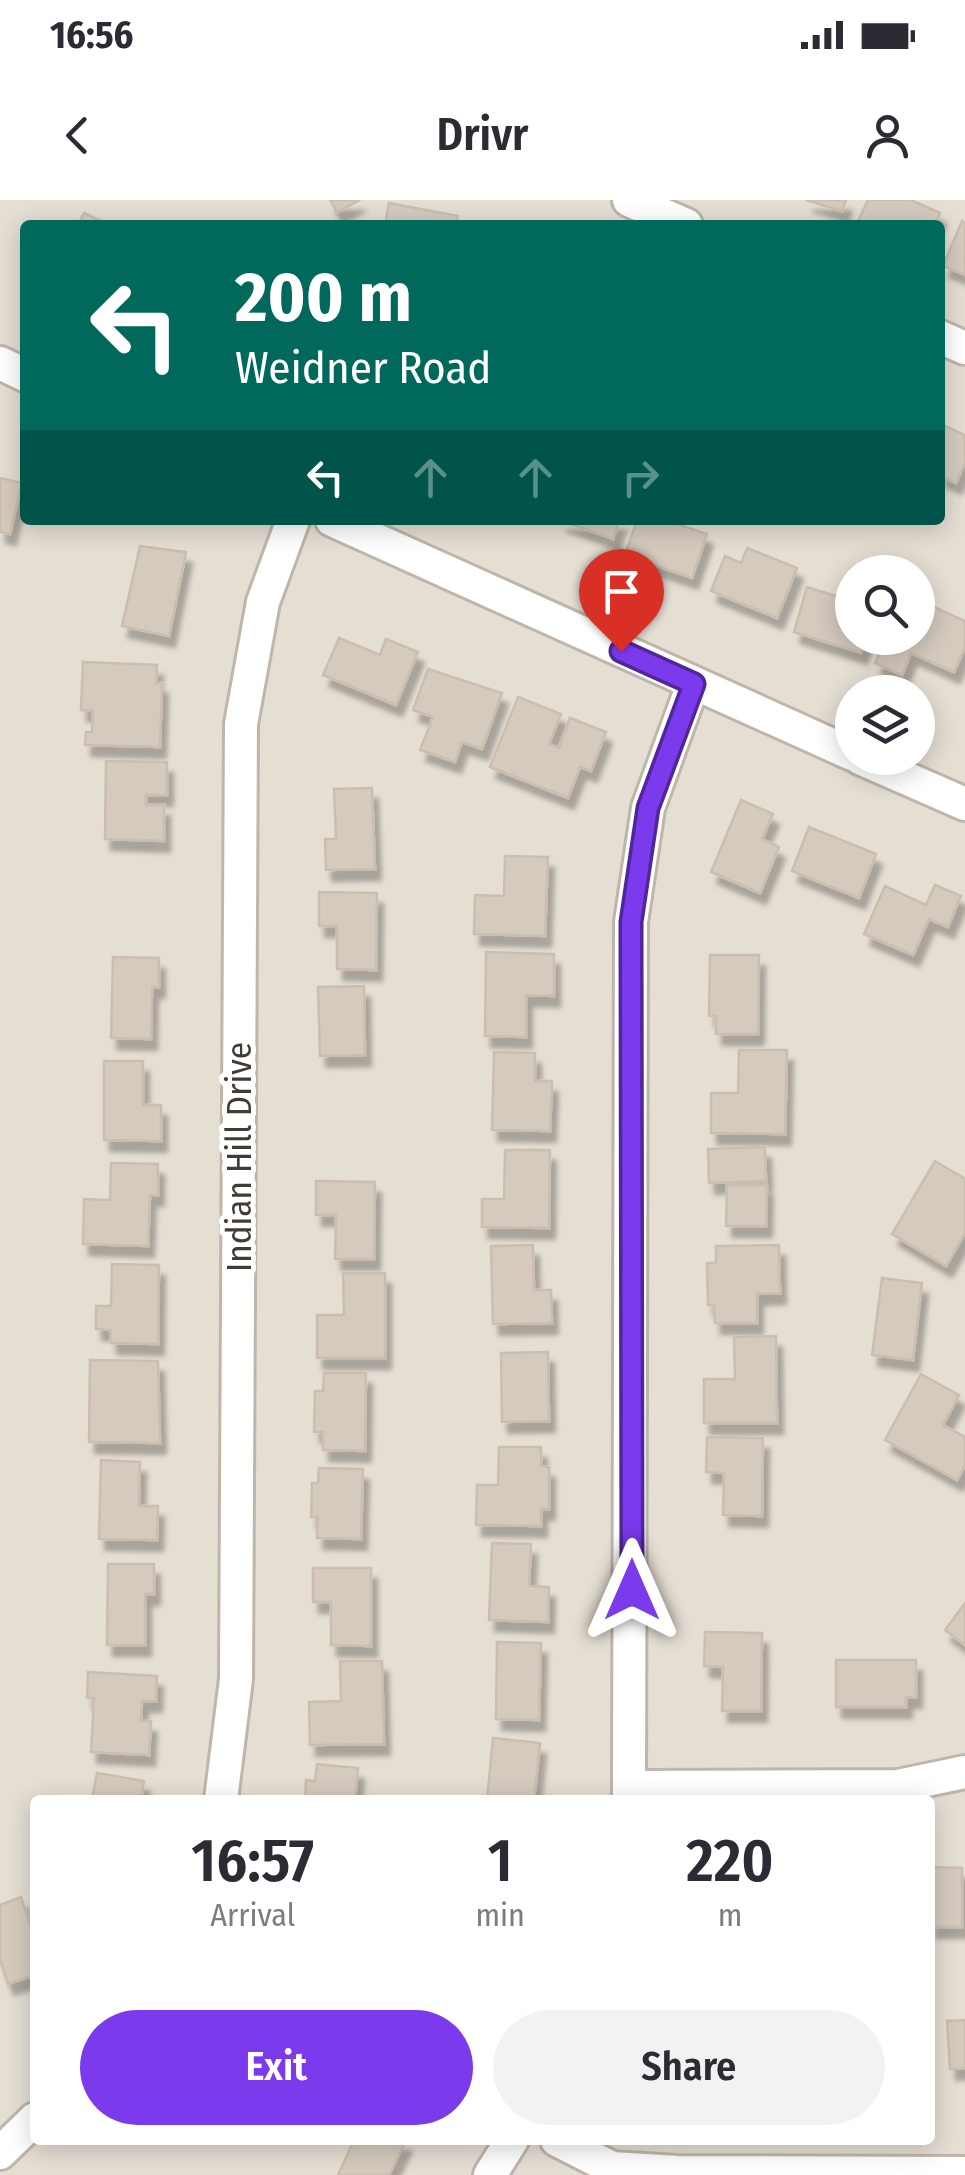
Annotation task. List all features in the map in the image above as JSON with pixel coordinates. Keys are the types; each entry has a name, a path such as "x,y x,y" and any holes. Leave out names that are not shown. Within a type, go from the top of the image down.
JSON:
{"street":[{"path":"629,200 675,220"},
{"name":"Indian Hill Drive","path":"223,1795 236,1679 241,724 263,602 291,525"},
{"path":"343,525 835,746"},
{"path":"694,684 648,808 631,922 630,1794 898,1786 965,1772"},
{"path":"899,775 965,804"},
{"path":"0,2152 30,2124"},
{"path":"490,2175 509,2145"},
{"path":"567,2145 612,2168 678,2172 965,2173"}],"shaded area":[{"path":"0,200 965,200 965,2175 0,2175"}],"building":[{"path":"330,200 360,200 337,212"},
{"path":"806,200 846,200 842,211"},
{"path":"868,200 911,200 940,213 937,220 858,220"},
{"path":"389,203 458,216 457,220 386,220"},
{"path":"84,213 99,220 80,220"},
{"path":"962,221 965,275 945,267"},
{"path":"945,426 965,435 965,462 956,483 945,478"},
{"path":"0,478 20,483 20,492 10,534 0,532"},
{"path":"574,525 618,525 613,539"},
{"path":"635,525 680,525 707,534 692,578 625,555"},
{"path":"140,546 186,552 169,636 122,626"},
{"path":"747,548 797,568 777,618 711,591 725,556 741,563"},
{"path":"807,587 835,596 835,645 794,632"},
{"path":"935,608 965,621 965,647 954,672 916,655 935,655"},
{"path":"339,638 380,655 386,639 418,652 396,705 323,675"},
{"path":"879,655 910,655 902,675 875,663"},
{"path":"83,662 157,665 156,683 162,683 160,747 85,745 86,732 92,732 93,711 81,710"},
{"path":"428,669 502,693 482,749 462,742 455,762 420,750 433,717 413,710"},
{"path":"518,697 561,714 549,744 559,748 570,718 606,732 591,771 580,767 568,798 490,767"},
{"path":"106,761 167,762 167,795 146,795 146,805 164,805 164,841 105,839"},
{"path":"372,788 375,869 326,870 325,839 336,839 334,789"},
{"path":"741,800 773,814 762,839 779,847 760,893 711,872"},
{"path":"809,827 876,854 859,898 792,871"},
{"path":"505,856 548,857 545,936 474,934 475,895 504,896"},
{"path":"935,885 961,896 948,927 929,919 913,955 864,934 885,886 926,905"},
{"path":"319,892 377,893 376,970 337,969 337,926 319,926"},
{"path":"486,952 554,954 554,996 526,995 526,1037 485,1036"},
{"path":"710,955 759,955 758,1034 716,1034 716,1016 709,1016"},
{"path":"113,957 159,958 159,987 152,987 151,1039 111,1038"},
{"path":"364,986 365,1055 320,1056 318,987"},
{"path":"739,1050 787,1050 785,1134 711,1133 711,1093 738,1093"},
{"path":"494,1052 535,1053 535,1081 552,1081 550,1131 492,1130"},
{"path":"104,1061 143,1061 143,1105 161,1105 161,1141 104,1140"},
{"path":"765,1147 766,1181 709,1183 708,1149"},
{"path":"505,1150 550,1150 549,1228 482,1227 482,1199 504,1199"},
{"path":"935,1161 965,1179 965,1233 946,1266 892,1234"},
{"path":"111,1163 158,1164 158,1195 150,1195 148,1246 83,1244 84,1199 110,1200"},
{"path":"316,1181 375,1182 374,1259 335,1259 336,1215 316,1215"},
{"path":"727,1185 767,1185 766,1226 726,1226"},
{"path":"533,1245 534,1290 551,1290 552,1323 493,1324 491,1246"},
{"path":"779,1245 780,1293 757,1294 757,1323 715,1323 714,1305 708,1305 707,1263 716,1263 716,1246"},
{"path":"112,1264 159,1265 158,1344 111,1343 111,1330 96,1329 96,1306 111,1306"},
{"path":"343,1273 385,1273 385,1358 317,1358 317,1315 344,1315"},
{"path":"882,1278 922,1283 913,1360 872,1355"},
{"path":"776,1336 777,1423 704,1423 704,1379 735,1379 734,1337"},
{"path":"548,1352 549,1421 502,1422 501,1353"},
{"path":"90,1360 158,1361 160,1443 89,1442"},
{"path":"324,1373 366,1373 365,1451 323,1450 323,1432 314,1432 315,1391 323,1391"},
{"path":"921,1374 959,1395 943,1425 965,1437 965,1465 957,1480 885,1440"},
{"path":"707,1437 763,1438 762,1516 723,1515 724,1473 706,1472"},
{"path":"499,1447 541,1447 541,1466 549,1467 549,1509 541,1509 541,1526 476,1525 477,1485 498,1485"},
{"path":"101,1460 140,1462 139,1506 158,1506 157,1540 99,1539"},
{"path":"319,1468 363,1469 361,1539 317,1538 318,1517 311,1517 312,1483 318,1483"},
{"path":"492,1543 531,1544 529,1586 549,1587 548,1622 489,1620"},
{"path":"108,1564 154,1564 154,1594 145,1594 145,1645 107,1645"},
{"path":"313,1568 371,1568 371,1646 331,1645 331,1602 313,1602"},
{"path":"965,1603 965,1645 945,1630"},
{"path":"705,1632 762,1633 761,1711 722,1711 723,1667 704,1666"},
{"path":"497,1642 541,1643 539,1720 496,1719"},
{"path":"836,1660 916,1660 916,1697 906,1697 906,1707 836,1707"},
{"path":"340,1661 382,1661 384,1744 310,1745 309,1702 341,1701"},
{"path":"88,1672 157,1676 156,1701 142,1701 141,1721 151,1721 149,1755 91,1752 94,1698 87,1698"},
{"path":"493,1738 540,1743 535,1795 487,1795"},
{"path":"317,1764 358,1768 355,1795 305,1795 306,1780 315,1781"},
{"path":"97,1773 144,1781 142,1795 93,1795"},
{"path":"935,1867 962,1868 962,1927 935,1927"},
{"path":"21,1897 30,1925 30,1977 8,1984 0,1960 0,1905"},
{"path":"965,2020 965,2068 950,2069 947,2021"},
{"path":"352,2145 404,2145 389,2175 338,2175"}],"route":[{"path":"621,651 694,684 648,808 631,922 632,1590"}]}
